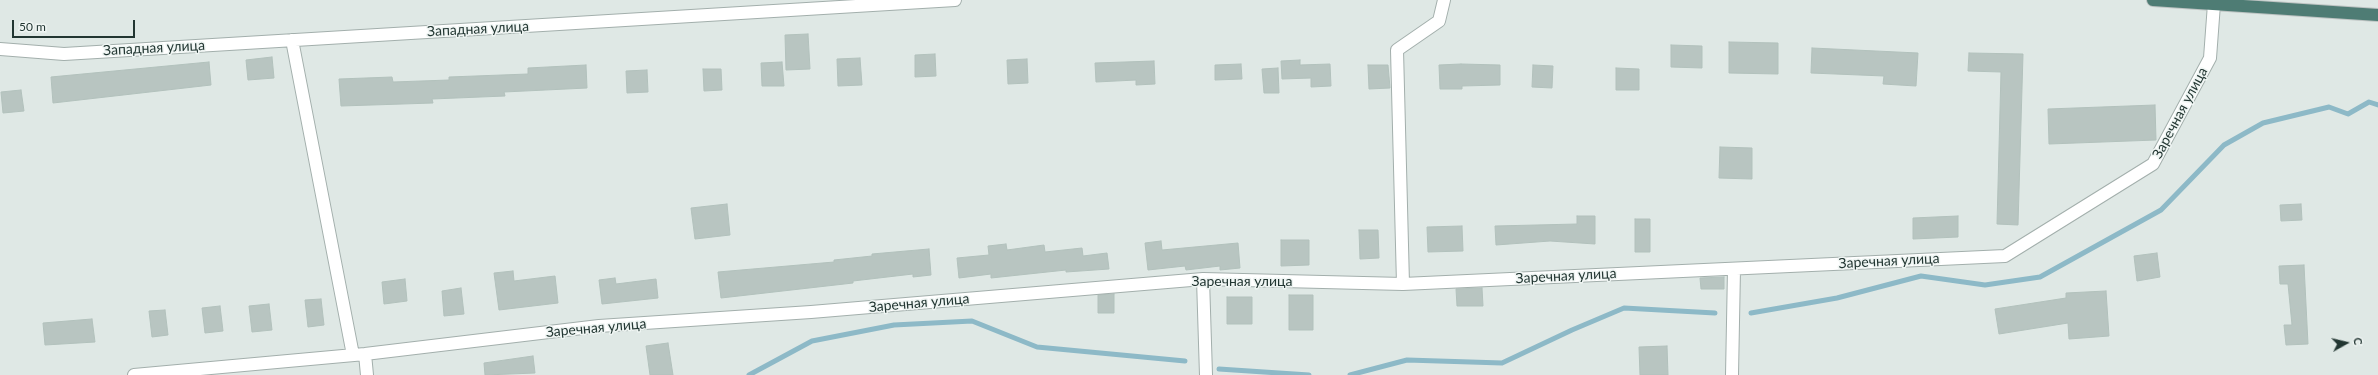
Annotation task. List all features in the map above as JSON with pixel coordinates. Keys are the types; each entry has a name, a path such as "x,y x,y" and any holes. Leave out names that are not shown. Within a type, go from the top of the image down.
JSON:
{"highway":[{"path":"2154,0 2378,15"}],"street":[{"name":"Западная улица","path":"0,49 64,54 955,0"},
{"path":"1402,284 1397,50 1440,21 1444,0"},
{"name":"Заречная улица","path":"134,375 359,354 598,326 811,312 1203,279 1402,284 2005,256 2153,164 2210,58 2214,4"},
{"path":"292,40 359,354 367,375"},
{"path":"1732,375 1734,269"},
{"path":"1203,279 1206,375"}],"building":[{"path":"808,34 810,69 786,70 785,35"},
{"path":"1729,42 1778,43 1778,74 1729,73"},
{"path":"1671,45 1702,46 1702,68 1671,67"},
{"path":"1812,48 1918,53 1916,86 1883,84 1884,76 1811,73"},
{"path":"1969,53 2023,54 2018,225 1997,224 2001,72 1968,71"},
{"path":"935,54 936,76 915,77 915,55"},
{"path":"272,57 274,78 248,80 246,60"},
{"path":"860,58 862,85 838,86 837,59"},
{"path":"1027,59 1028,83 1008,84 1007,60"},
{"path":"1300,60 1300,65 1330,64 1331,86 1311,87 1311,78 1282,79 1281,61"},
{"path":"1154,61 1155,84 1136,85 1136,80 1096,82 1095,63"},
{"path":"209,62 211,85 53,103 51,77"},
{"path":"782,62 784,86 762,86 761,63"},
{"path":"1241,64 1242,79 1215,80 1215,65"},
{"path":"586,65 587,88 504,92 505,96 432,99 433,103 341,106 339,79 392,77 393,82 449,80 449,77 528,74 528,68"},
{"path":"1368,65 1388,65 1390,88 1369,89"},
{"path":"1439,65 1500,65 1500,85 1462,86 1462,89 1440,89"},
{"path":"1533,65 1553,66 1552,88 1532,87"},
{"path":"1278,68 1279,93 1264,93 1262,69"},
{"path":"1616,68 1639,69 1639,90 1616,90"},
{"path":"703,69 721,69 722,90 704,91"},
{"path":"647,70 648,92 627,93 626,71"},
{"path":"21,90 24,111 3,113 1,92"},
{"path":"2155,105 2156,140 2049,144 2048,109"},
{"path":"1720,147 1752,148 1752,179 1719,178"},
{"path":"727,204 730,235 695,239 691,208"},
{"path":"2301,204 2302,220 2281,221 2280,205"},
{"path":"1577,216 1595,216 1595,244 1550,241 1496,245 1495,226 1577,224"},
{"path":"1958,216 1958,237 1913,239 1913,218"},
{"path":"1635,219 1650,219 1650,252 1635,252"},
{"path":"1462,226 1463,251 1428,252 1427,227"},
{"path":"1359,230 1378,230 1379,258 1360,259"},
{"path":"1281,240 1309,240 1309,265 1281,266"},
{"path":"1161,241 1162,250 1238,243 1240,268 1220,270 1220,266 1186,270 1185,266 1148,270 1145,243"},
{"path":"1006,244 1007,250 1044,245 1045,252 1082,248 1083,256 1107,253 1109,269 1066,272 1066,270 991,278 991,274 959,278 957,258 989,255 988,246"},
{"path":"929,249 931,275 913,277 913,274 853,281 853,283 721,298 718,272 834,262 834,260 872,256 872,254"},
{"path":"2157,253 2160,277 2137,281 2134,256"},
{"path":"2304,265 2308,344 2286,345 2284,325 2292,325 2288,284 2280,284 2279,266"},
{"path":"513,271 514,281 555,276 558,303 499,310 494,273"},
{"path":"1724,277 1724,289 1701,289 1700,278"},
{"path":"615,278 616,284 656,279 658,298 602,304 599,280"},
{"path":"405,279 407,301 384,304 382,282"},
{"path":"461,288 464,314 444,316 442,291"},
{"path":"1482,288 1483,306 1457,306 1456,289"},
{"path":"2106,291 2109,336 2069,339 2068,323 1999,334 1995,309 2066,298 2066,293"},
{"path":"1114,294 1114,313 1098,313 1098,295"},
{"path":"1289,295 1313,295 1313,330 1289,330"},
{"path":"1227,297 1252,297 1252,324 1227,324"},
{"path":"321,299 324,325 308,327 305,300"},
{"path":"269,304 272,330 252,332 249,306"},
{"path":"220,306 223,331 205,333 202,308"},
{"path":"165,310 168,335 152,337 149,311"},
{"path":"92,319 95,342 45,345 43,323"},
{"path":"668,343 673,375 650,375 646,346"},
{"path":"1667,346 1668,375 1640,375 1639,347"},
{"path":"533,356 535,373 485,375 484,363"}],"waterway":[{"path":"1751,313 1837,298 1921,276 1985,285 2040,277 2161,210 2224,145 2263,123 2329,107 2348,114 2369,102 2378,105"},
{"path":"1350,375 1407,360 1502,363 1572,330 1624,308 1715,313"},
{"path":"749,375 812,341 894,325 972,321 1037,347 1185,361"},
{"path":"1219,369 1309,375"}]}
